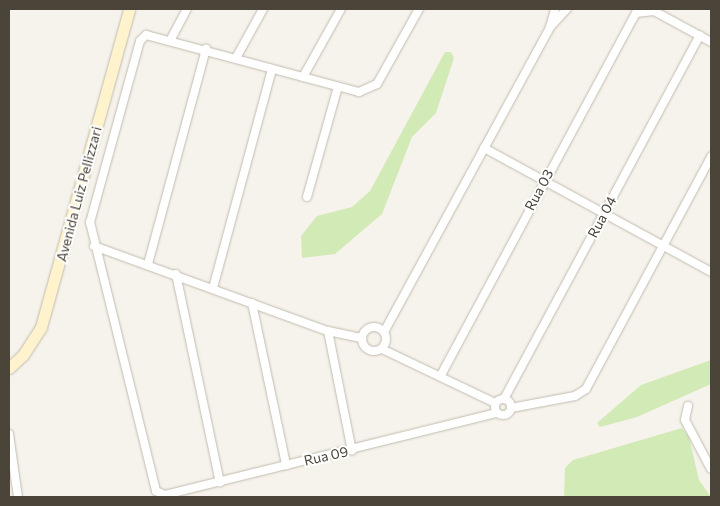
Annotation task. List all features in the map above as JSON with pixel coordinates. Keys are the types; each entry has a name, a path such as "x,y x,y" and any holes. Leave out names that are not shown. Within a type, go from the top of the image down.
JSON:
{"main road":[{"name":"Avenida Luiz Pellizzari","path":"9,368 23,355 41,327 129,9"}],"street":[{"path":"171,39 187,9"},
{"path":"236,58 263,9"},
{"path":"303,77 341,9"},
{"path":"419,9 373,88 359,92 171,39 146,35 140,41 90,222 94,246 176,274 328,331 362,338 369,350 382,349 441,374 495,403"},
{"path":"382,349 386,340 384,332 550,27 555,9"},
{"path":"550,27 567,9"},
{"path":"643,9 711,42"},
{"name":"Rua 03","path":"441,374 543,182 636,13 643,9"},
{"name":"Rua 04","path":"504,399 700,35"},
{"path":"148,264 206,49"},
{"path":"213,288 272,69"},
{"path":"307,197 338,87"},
{"path":"484,148 602,215 711,272"},
{"path":"495,403 496,412 505,415 511,408 575,396 586,389 711,157"},
{"name":"Rua 09","path":"94,246 156,491 165,495 352,450 496,412"},
{"path":"176,274 220,482"},
{"path":"252,303 286,465"},
{"path":"362,338 371,328 384,332"},
{"path":"328,331 352,450"},
{"path":"495,403 504,399 511,408"},
{"path":"688,406 685,420 711,468"},
{"path":"9,434 18,497"}],"green space":[{"path":"445,52 451,52 454,58 436,113 412,137 382,214 335,254 302,258 301,236 317,216 352,207 370,191"},
{"path":"711,360 711,384 637,417 600,427 597,423 641,385"},
{"path":"682,428 689,437 699,480 711,497 564,497 565,468 573,460"}]}
